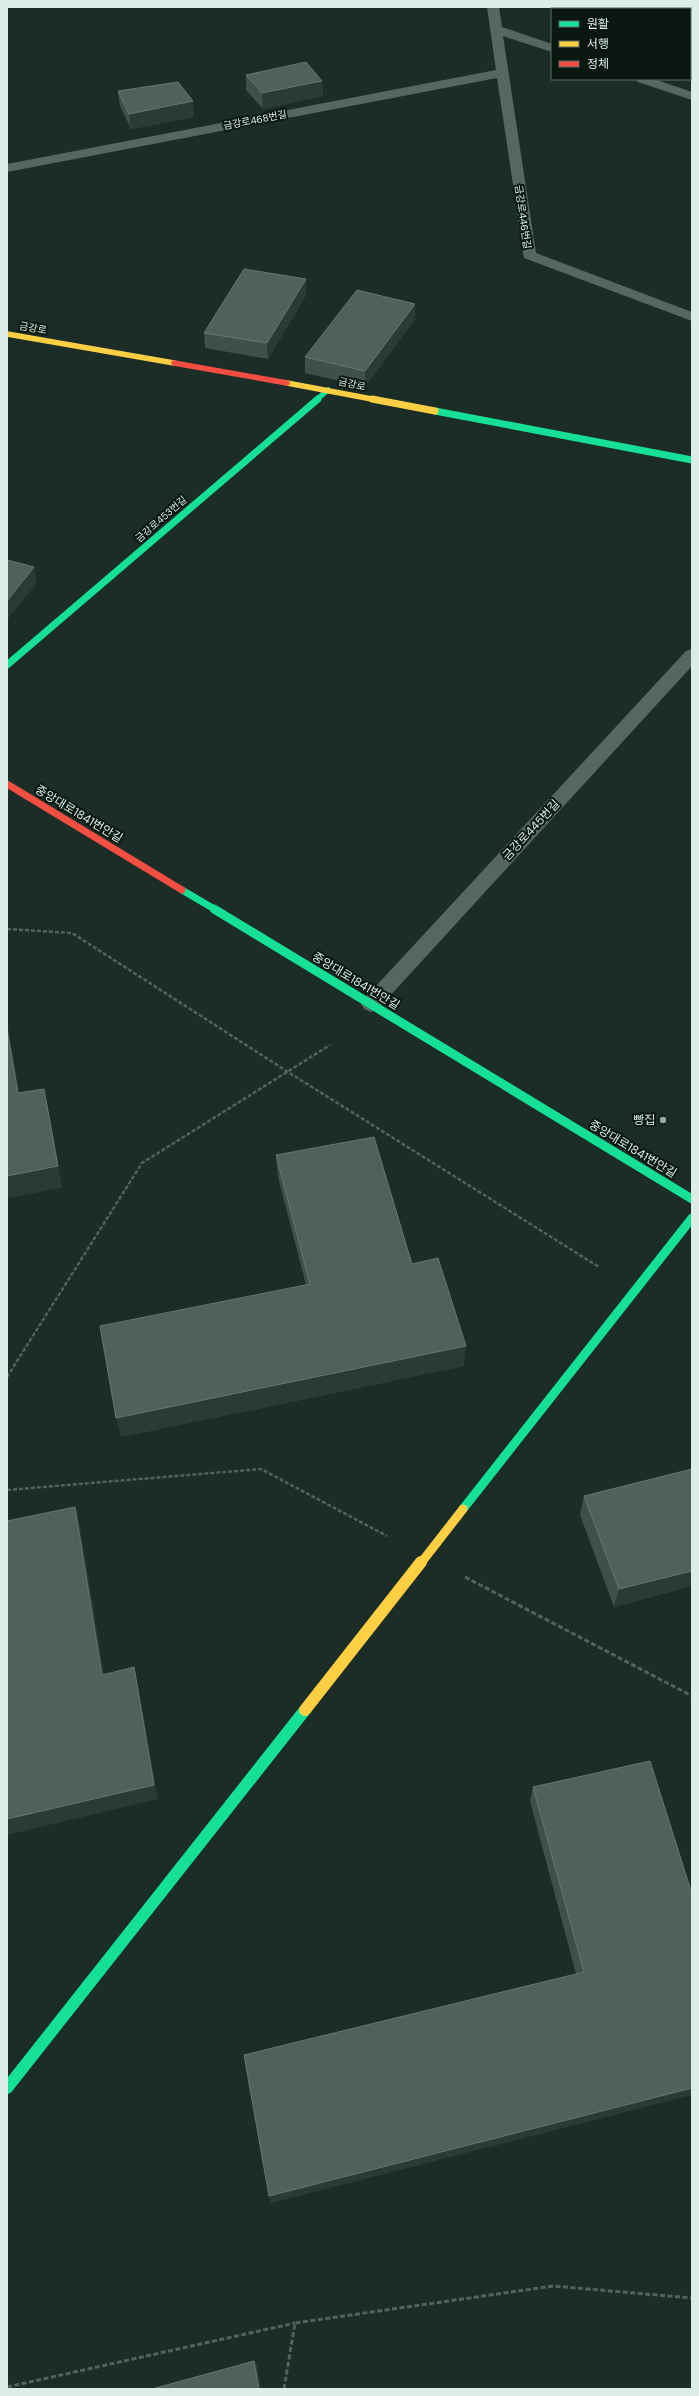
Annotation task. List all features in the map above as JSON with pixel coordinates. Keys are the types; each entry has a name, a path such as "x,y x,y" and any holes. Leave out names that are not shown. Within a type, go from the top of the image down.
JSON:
{"street":[{"name":"금강로446번길","path":"493,7 529,254 692,317"},
{"path":"496,29 551,48"},
{"name":"금강로468번길","path":"7,168 502,73"},
{"path":"645,80 692,96"},
{"name":"금강로","path":"7,334 328,390 692,460"},
{"name":"금강로453번길","path":"7,665 328,390"},
{"name":"금강로445번길","path":"370,1004 692,655"},
{"name":"중앙대로1841번안길","path":"7,784 692,1199"},
{"path":"7,2088 692,1218"}],"path":[{"path":"7,929 72,933 288,1072 636,1290"},
{"path":"7,1377 142,1163 330,1045"},
{"path":"7,1490 261,1469 692,1696"},
{"path":"7,2387 295,2323 553,2286 692,2298"},
{"path":"284,2389 295,2323"}],"building":[{"path":"306,62 322,81 262,93 246,75"},
{"path":"178,82 193,101 129,114 118,91"},
{"path":"244,269 306,279 267,343 204,333"},
{"path":"357,290 415,304 365,371 305,357"},
{"path":"7,560 34,567 7,601"},
{"path":"7,1029 18,1093 44,1089 58,1166 7,1176"},
{"path":"374,1137 412,1264 438,1258 466,1346 116,1418 100,1326 310,1284 276,1155"},
{"path":"692,1469 692,1571 619,1589 584,1496"},
{"path":"75,1507 102,1675 134,1667 154,1785 7,1819 7,1521"},
{"path":"650,1761 692,1894 692,2088 269,2196 244,2055 584,1972 533,1787"},
{"path":"254,2361 259,2389 152,2389"}],"traffic: fast":[{"path":"7,665 328,390"},
{"path":"435,411 692,460"},
{"path":"182,890 692,1199"},
{"path":"463,1509 692,1218"},
{"path":"7,2088 305,1710"}],"traffic: slow":[{"path":"7,334 174,363"},
{"path":"287,383 435,411"},
{"path":"305,1710 463,1509"}],"traffic: jam":[{"path":"174,363 287,383"},
{"path":"7,784 182,890"}],"place":[{"name":"빵집","path":"663,1120"}]}
